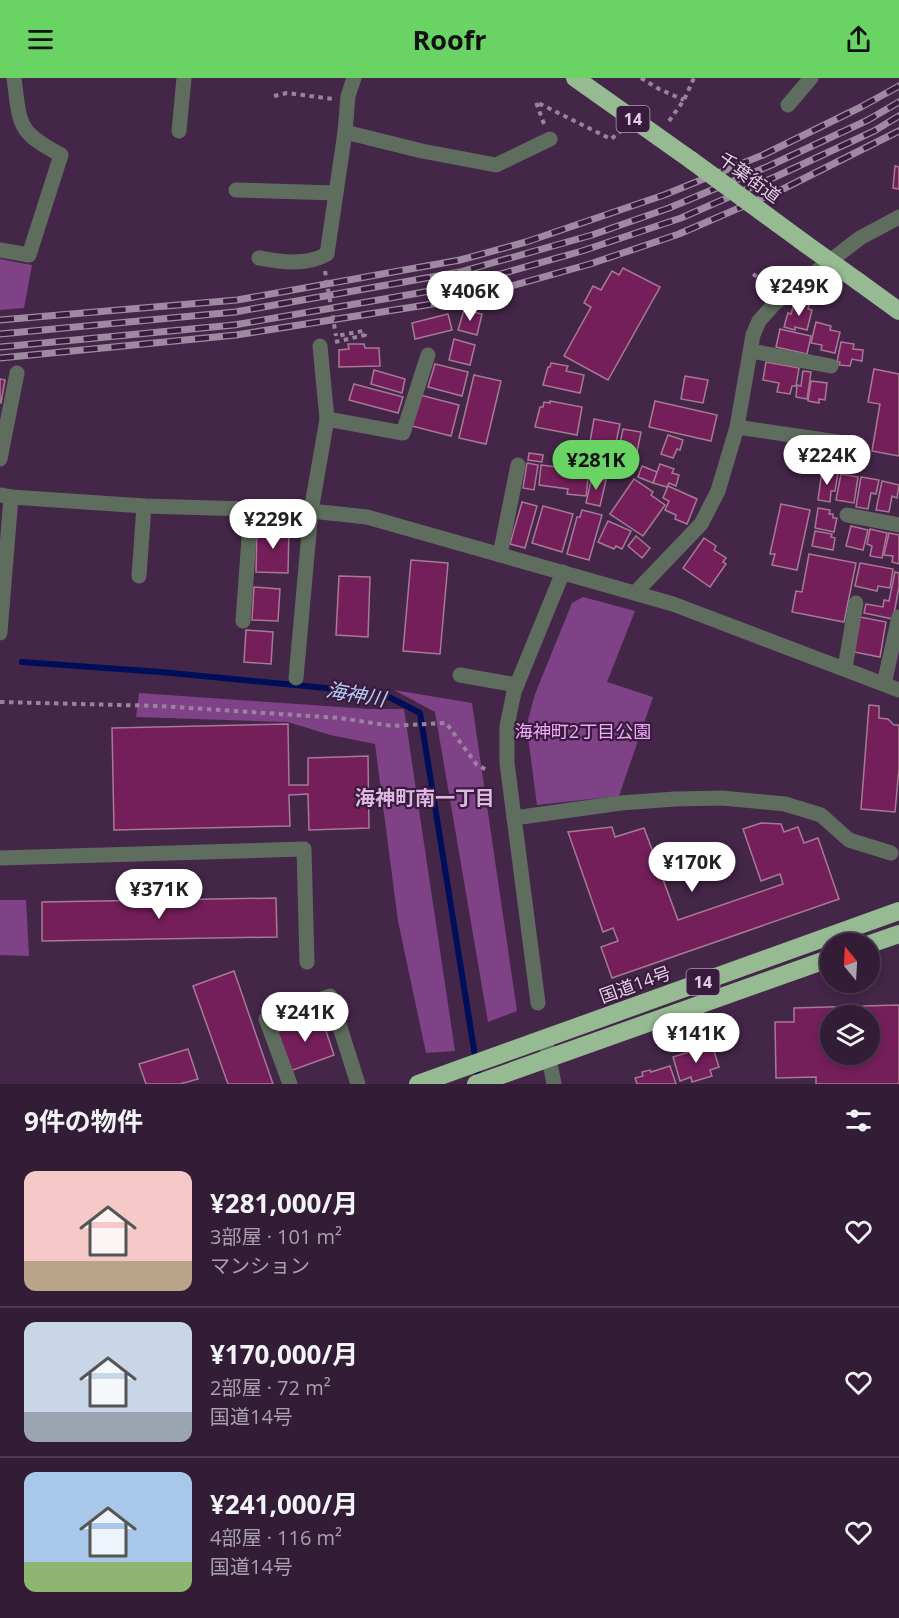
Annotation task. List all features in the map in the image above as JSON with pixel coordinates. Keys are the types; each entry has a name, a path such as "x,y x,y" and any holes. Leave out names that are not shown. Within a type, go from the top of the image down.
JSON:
{"highway":[{"name":"千葉街道","path":"575,78 691,159 899,311"},
{"name":"国道14号","path":"418,1084 899,911"},
{"path":"880,941 899,934"},
{"name":"14","path":"476,1084 820,962"}],"street":[{"path":"0,250 29,255 61,155 39,144 28,135 18,108 14,78"},
{"path":"179,130 184,78"},
{"path":"259,258 293,262 315,259 327,254 345,132 347,101 354,78"},
{"path":"788,105 811,78"},
{"path":"345,132 422,151 495,165 550,139"},
{"path":"236,190 336,193"},
{"path":"635,593 701,524 718,491 737,427 753,335 759,321 774,304 860,238 899,217"},
{"path":"297,678 311,511 327,419 320,345"},
{"path":"751,351 831,366"},
{"path":"327,419 403,433 428,355"},
{"path":"0,459 17,373"},
{"path":"737,427 858,445"},
{"path":"500,555 518,465"},
{"path":"0,633 5,496 144,506 311,511 367,517 673,604 899,690"},
{"path":"139,576 144,506"},
{"path":"243,621 251,510"},
{"path":"847,515 899,525"},
{"path":"538,1003 506,745 509,710 517,685 563,572"},
{"path":"844,668 856,603"},
{"path":"884,684 899,617"},
{"path":"460,675 517,685"},
{"path":"514,818 621,803 722,798 785,804 821,815 849,840 891,853"},
{"path":"0,858 304,849 307,962"},
{"path":"290,1084 266,1019 330,996 358,1084"},
{"path":"545,1037 555,1084"}],"path":[{"path":"641,78 684,100"},
{"path":"669,121 684,100 694,78"},
{"path":"274,96 286,93 347,101"},
{"path":"550,139 536,102 610,139 620,132"},
{"path":"325,271 336,336 363,331 365,335 336,342"},
{"path":"753,274 771,287"},
{"path":"0,702 171,707 340,718 392,726 446,723 477,765 487,770"}],"green space":[{"path":"0,259 32,265 24,308 0,310"},
{"name":"海神町2丁目公園","path":"583,597 635,611 607,682 653,697 619,796 537,805 528,720 535,694 572,603"},
{"path":"394,690 472,703 517,1011 488,1022 435,712"},
{"path":"139,693 369,709 404,709 455,1051 426,1053 398,921 375,744 330,735 288,722 136,717"},
{"path":"0,900 26,900 29,956 0,955"}],"building":[{"path":"895,166 899,167 899,189 893,188"},
{"path":"623,268 660,287 608,380 564,356 591,307 584,303 593,286 601,290 612,271 619,275"},
{"path":"795,301 809,305 808,309 812,310 807,330 784,327"},
{"path":"464,310 482,314 477,335 458,330"},
{"path":"448,314 452,330 415,339 412,323"},
{"path":"816,322 831,326 830,330 840,332 835,353 821,350 822,345 811,343"},
{"path":"780,329 811,336 807,354 776,347"},
{"path":"454,339 475,345 470,365 449,360"},
{"path":"841,342 854,344 853,349 863,350 862,361 852,359 850,366 839,365 840,362 837,362"},
{"path":"348,344 364,344 365,348 379,348 380,366 339,367 339,350 349,349"},
{"path":"766,362 799,368 796,386 792,386 790,394 777,392 779,383 763,380"},
{"path":"551,363 568,366 566,371 584,375 580,393 543,385"},
{"path":"435,364 468,372 462,396 428,387"},
{"path":"874,369 899,374 899,456 872,451 880,404 868,402"},
{"path":"374,370 405,379 402,393 371,384"},
{"path":"803,371 811,372 807,399 796,397 797,385 801,386"},
{"path":"474,375 501,381 486,444 459,438"},
{"path":"685,376 708,380 703,403 681,399"},
{"path":"0,379 5,380 1,403 0,403"},
{"path":"811,381 827,383 825,400 819,399 819,403 808,401"},
{"path":"354,384 403,397 398,413 349,400"},
{"path":"420,395 459,405 451,436 412,426"},
{"path":"550,401 582,407 577,435 535,427 540,407 543,407 544,402 550,403"},
{"path":"655,401 717,415 711,441 649,427"},
{"path":"594,419 620,424 615,447 590,442"},
{"path":"623,429 641,432 635,462 617,458"},
{"path":"668,435 683,440 680,450 677,449 673,458 661,454"},
{"path":"529,453 543,455 542,462 528,460"},
{"path":"583,457 590,458 590,468 583,468"},
{"path":"527,463 538,465 534,490 523,488"},
{"path":"660,464 674,469 672,473 679,475 676,486 669,483 667,487 653,483"},
{"path":"541,465 589,471 586,496 567,494 568,489 539,485"},
{"path":"642,466 657,472 653,483 638,477"},
{"path":"822,471 838,473 835,491 831,491 830,502 818,500"},
{"path":"841,474 858,477 854,503 836,500"},
{"path":"592,476 606,480 600,506 586,503"},
{"path":"861,477 879,480 876,494 871,493 868,509 856,507"},
{"path":"634,479 653,492 651,495 665,505 643,536 610,514"},
{"path":"882,481 899,485 897,498 892,496 889,512 876,510"},
{"path":"668,486 697,499 687,524 675,519 676,515 665,510 669,501 663,498"},
{"path":"522,502 537,506 525,548 510,544"},
{"path":"781,504 810,510 797,570 772,565 775,554 770,554"},
{"path":"543,506 573,514 562,552 532,543"},
{"path":"818,508 830,510 829,514 837,518 834,532 815,528"},
{"path":"582,510 602,515 589,560 567,554 577,517 580,517"},
{"path":"608,521 631,531 622,549 616,546 614,549 598,542"},
{"path":"851,526 868,530 863,550 846,546"},
{"path":"257,527 289,527 288,573 256,572"},
{"path":"870,529 887,533 882,558 870,556 872,546 867,544"},
{"path":"815,531 832,534 831,537 835,538 833,550 812,546"},
{"path":"889,533 899,535 899,564 892,562 893,556 884,555"},
{"path":"636,536 650,548 642,558 628,546"},
{"path":"704,538 716,546 714,550 726,558 723,562 726,564 710,587 683,568"},
{"path":"809,554 856,563 844,622 792,612 796,591 802,592"},
{"path":"411,560 448,563 440,654 403,651"},
{"path":"860,563 893,569 890,588 878,586 877,591 855,586"},
{"path":"895,572 899,573 899,587 893,619 864,613 866,604 883,607 884,600 889,601"},
{"path":"339,576 370,577 368,637 336,635"},
{"path":"254,587 280,589 278,621 252,620"},
{"path":"860,617 886,622 880,657 854,652"},
{"path":"246,630 273,632 271,664 244,662"},
{"path":"869,705 879,706 879,718 888,719 894,725 899,725 899,768 895,812 861,809"},
{"path":"288,724 289,785 308,785 308,758 368,756 369,828 309,830 308,794 289,795 290,826 114,830 112,728"},
{"path":"761,823 781,824 784,832 798,827 804,843 818,838 839,899 612,978 601,947 618,941 613,928 603,932 568,832 612,827 615,837 644,828 678,920 783,884 780,874 761,881 743,829"},
{"path":"276,898 277,937 42,941 42,902"},
{"path":"234,971 273,1084 228,1084 193,986"},
{"path":"899,1005 899,1084 816,1084 816,1077 776,1078 775,1022 794,1022 794,1008 820,1007 820,1065 880,1065 880,1006"},
{"path":"321,1016 334,1055 290,1071 276,1032"},
{"path":"712,1045 719,1067 710,1070 712,1076 692,1082 691,1077 680,1081 673,1057"},
{"path":"188,1049 198,1079 180,1084 146,1084 139,1064"},
{"path":"670,1066 676,1084 637,1084 635,1078 643,1076 642,1072 650,1070 651,1072"}],"waterway":[{"name":"海神川","path":"22,662 161,672 346,690 387,696 420,713 479,1081"}],"railway":[{"path":"0,320 237,300 460,260 526,242 664,195 763,155 899,86"},
{"path":"0,334 235,312 460,272 592,235 669,208 769,166 868,120 899,102"},
{"path":"0,347 234,325 436,290 479,280 582,251 681,218 874,131 899,116"},
{"path":"0,358 236,335 464,299 590,264 679,234 783,189 899,131"}],"district":[{"name":"海神町南一丁目","path":"425,797"}]}
